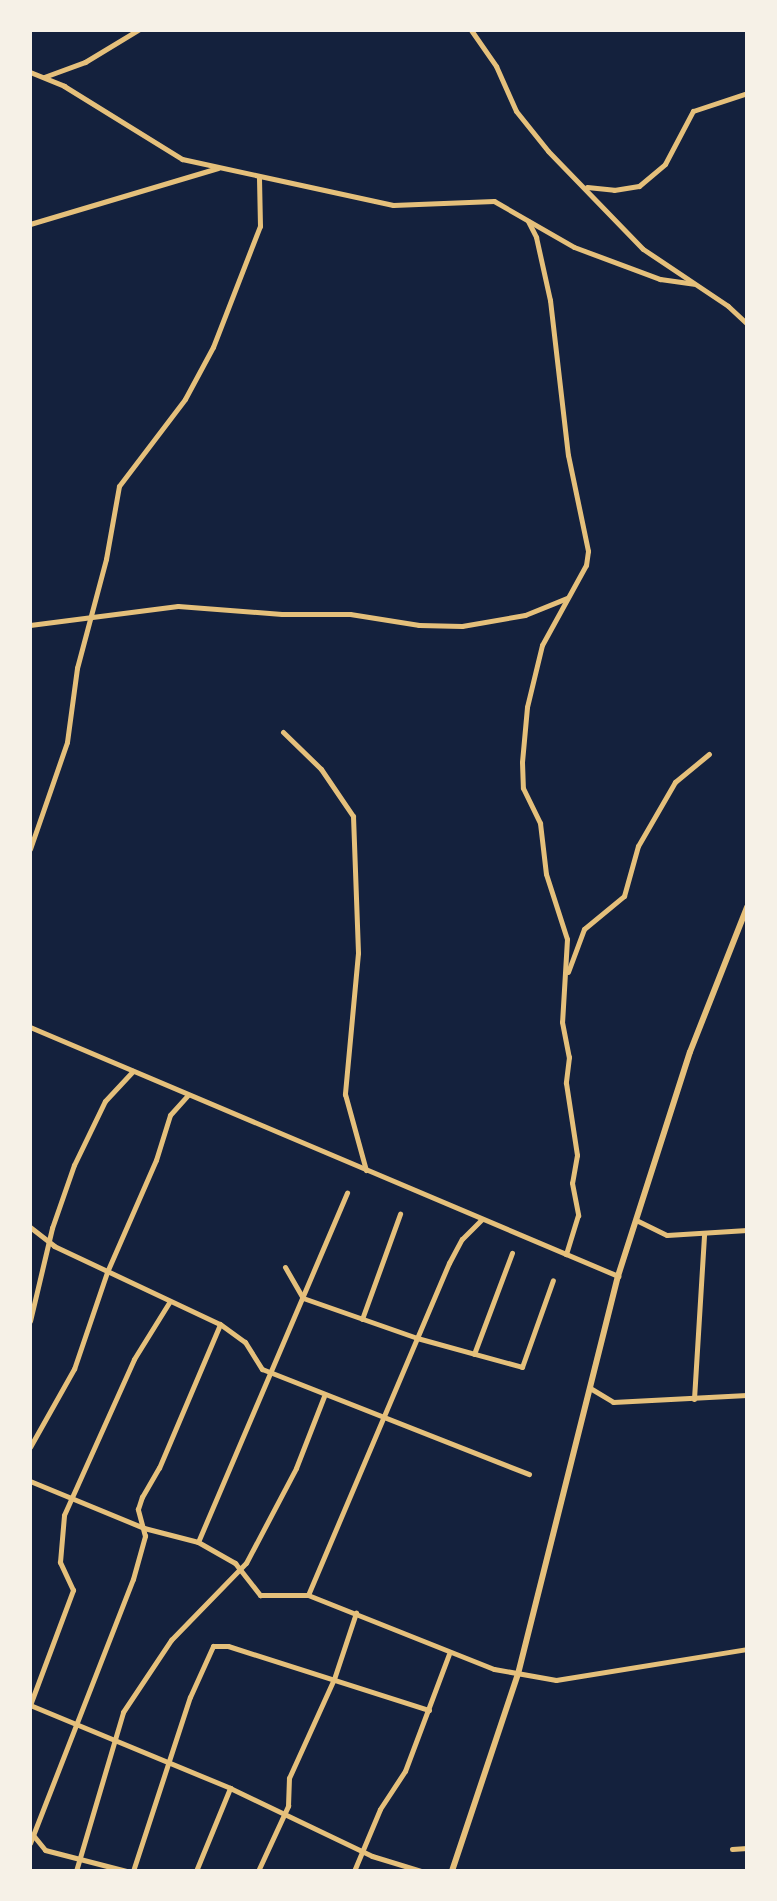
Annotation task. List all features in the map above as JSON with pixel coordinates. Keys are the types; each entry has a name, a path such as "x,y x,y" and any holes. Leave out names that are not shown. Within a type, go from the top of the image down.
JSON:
{"street":[{"path":"43,77 85,62 138,30"},
{"path":"471,30 531,132 587,187 643,249 747,324"},
{"path":"30,72 43,77 172,155 259,178 319,186 393,205 494,201 574,247 660,279 694,284"},
{"path":"587,187 614,190 639,186 665,164 693,111 747,93"},
{"path":"30,224 221,167"},
{"path":"30,849 67,741 75,677 91,619 119,486 185,399 213,347 260,226 259,178"},
{"path":"528,221 536,237 550,300 568,455 588,551 586,565 542,645 534,676 522,775 524,794 540,823 546,874 565,922 566,978 562,1022 569,1057 566,1083 577,1155 572,1183 578,1215 566,1254"},
{"path":"30,625 191,606 282,614 350,614 454,626 525,615 568,598"},
{"path":"284,732 321,769 353,816 358,961 345,1094 366,1170"},
{"path":"566,978 584,929 624,896 638,846 675,782 709,754"},
{"path":"452,1871 518,1674 618,1276 690,1052 747,906"},
{"path":"30,1027 618,1276"},
{"path":"30,1321 48,1242 74,1165 101,1107 133,1071"},
{"path":"30,1447 66,1385 107,1272 149,1178 170,1115 188,1095"},
{"path":"198,1542 347,1192"},
{"path":"362,1318 400,1214"},
{"path":"308,1595 456,1251 482,1219"},
{"path":"636,1220 667,1235 747,1230"},
{"path":"30,1227 48,1242 220,1324 245,1342 262,1369 324,1396 386,1416 529,1474"},
{"path":"694,1399 704,1234"},
{"path":"474,1353 512,1253"},
{"path":"285,1267 302,1297 417,1338 522,1367 553,1280"},
{"path":"170,1301 134,1359 87,1458 74,1498 64,1515 60,1554 73,1590 30,1705 230,1788 362,1850 421,1871"},
{"path":"30,1843 74,1723 134,1579 144,1528 138,1509 142,1497 159,1468 220,1324"},
{"path":"590,1388 613,1402 747,1395"},
{"path":"76,1871 123,1712 151,1666 242,1569 296,1468 324,1396"},
{"path":"30,1481 144,1528 198,1542 242,1569 260,1595 308,1595 449,1654 518,1674 556,1680 747,1649"},
{"path":"258,1871 284,1814 289,1778 334,1679 356,1613"},
{"path":"133,1871 204,1658 213,1646 228,1646 429,1710"},
{"path":"354,1871 362,1850 405,1770 449,1654"},
{"path":"196,1871 230,1788"},
{"path":"30,1821 37,1824"},
{"path":"33,1835 45,1850 126,1871"},
{"path":"732,1849 747,1848"}]}
